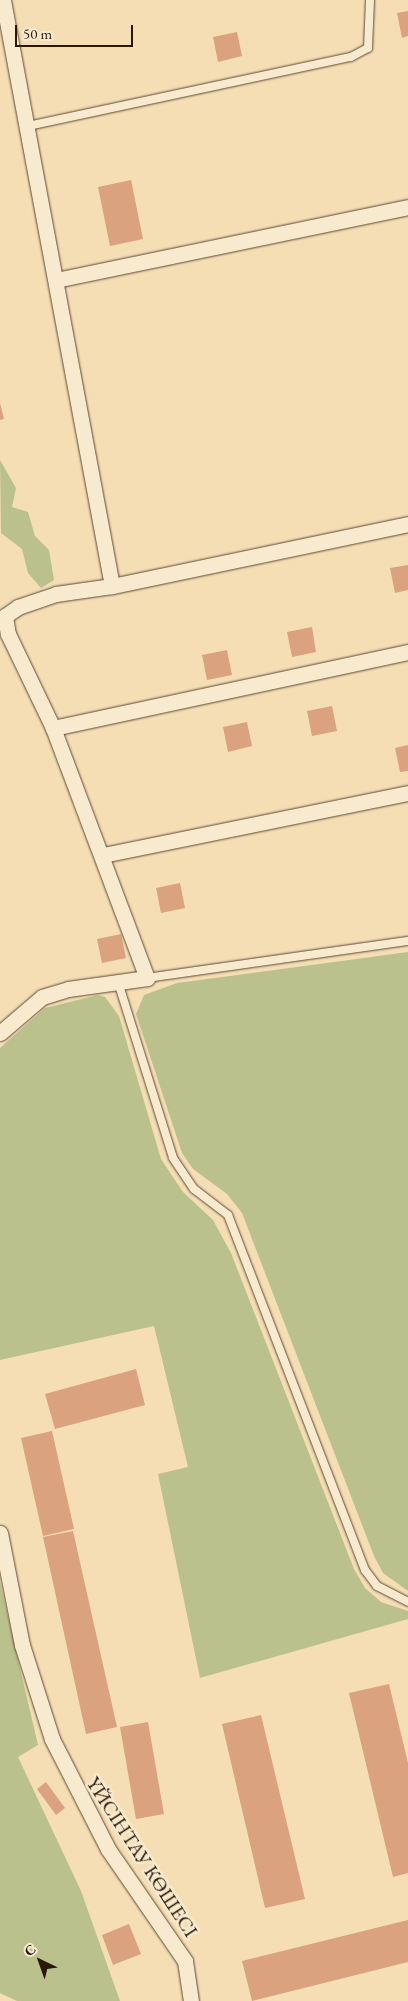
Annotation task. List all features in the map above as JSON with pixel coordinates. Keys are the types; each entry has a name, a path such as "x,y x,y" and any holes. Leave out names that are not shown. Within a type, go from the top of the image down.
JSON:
{"street":[{"path":"3,0 28,126 112,586"},
{"path":"56,280 408,206"},
{"path":"0,1033 42,998 147,978 103,855 53,728 8,634 2,617 18,607 56,594 112,586 408,524"},
{"path":"53,728 408,652"},
{"path":"103,855 408,793"},
{"name":"ҮЙСІНТАУ КӨШЕСІ","path":"0,1533 22,1645 52,1739 108,1848 185,1961 191,2001"}],"lane":[{"path":"28,126 351,57 368,48 370,0"},
{"path":"147,978 408,941"},
{"path":"118,982 173,1158 194,1189 228,1215 365,1570 377,1586 408,1602"}],"green space":[{"path":"0,460 16,488 12,507 28,512 35,536 49,550 54,580 41,588 28,573 22,549 1,533"},
{"path":"408,952 408,1591 383,1573 374,1556 242,1213 227,1194 193,1169 182,1153 136,1014 144,995 177,983"},
{"path":"98,995 105,997 119,1016 161,1159 183,1192 213,1220 231,1253 354,1569 365,1588 381,1602 408,1611 408,1619 200,1678 158,1474 188,1467 154,1326 0,1360 0,1048 45,1008"},
{"path":"0,1582 38,1745 18,1757 81,1891 120,2001 17,2001 0,1993"}],"building":[{"path":"408,11 408,36 402,38 397,13"},
{"path":"237,32 242,56 218,62 213,37"},
{"path":"131,180 143,239 110,246 98,187"},
{"path":"0,403 4,419 0,420"},
{"path":"408,565 408,590 395,593 390,568"},
{"path":"312,627 316,652 292,657 287,632"},
{"path":"227,650 232,675 207,680 202,655"},
{"path":"332,706 337,731 312,736 307,711"},
{"path":"247,722 252,746 228,752 223,727"},
{"path":"408,745 408,771 400,772 395,748"},
{"path":"180,883 185,908 161,913 156,888"},
{"path":"121,934 126,958 102,963 97,939"},
{"path":"136,1369 145,1405 55,1429 45,1394"},
{"path":"52,1431 74,1529 43,1536 21,1438"},
{"path":"73,1531 117,1727 86,1734 43,1537"},
{"path":"389,1684 408,1763 408,1873 393,1877 349,1693"},
{"path":"261,1715 305,1899 265,1908 222,1724"},
{"path":"148,1722 164,1814 136,1819 120,1727"},
{"path":"46,1782 65,1808 56,1815 37,1789"},
{"path":"408,1920 408,1962 252,2001 242,1961"},
{"path":"129,1924 141,1954 113,1965 102,1935"}]}
